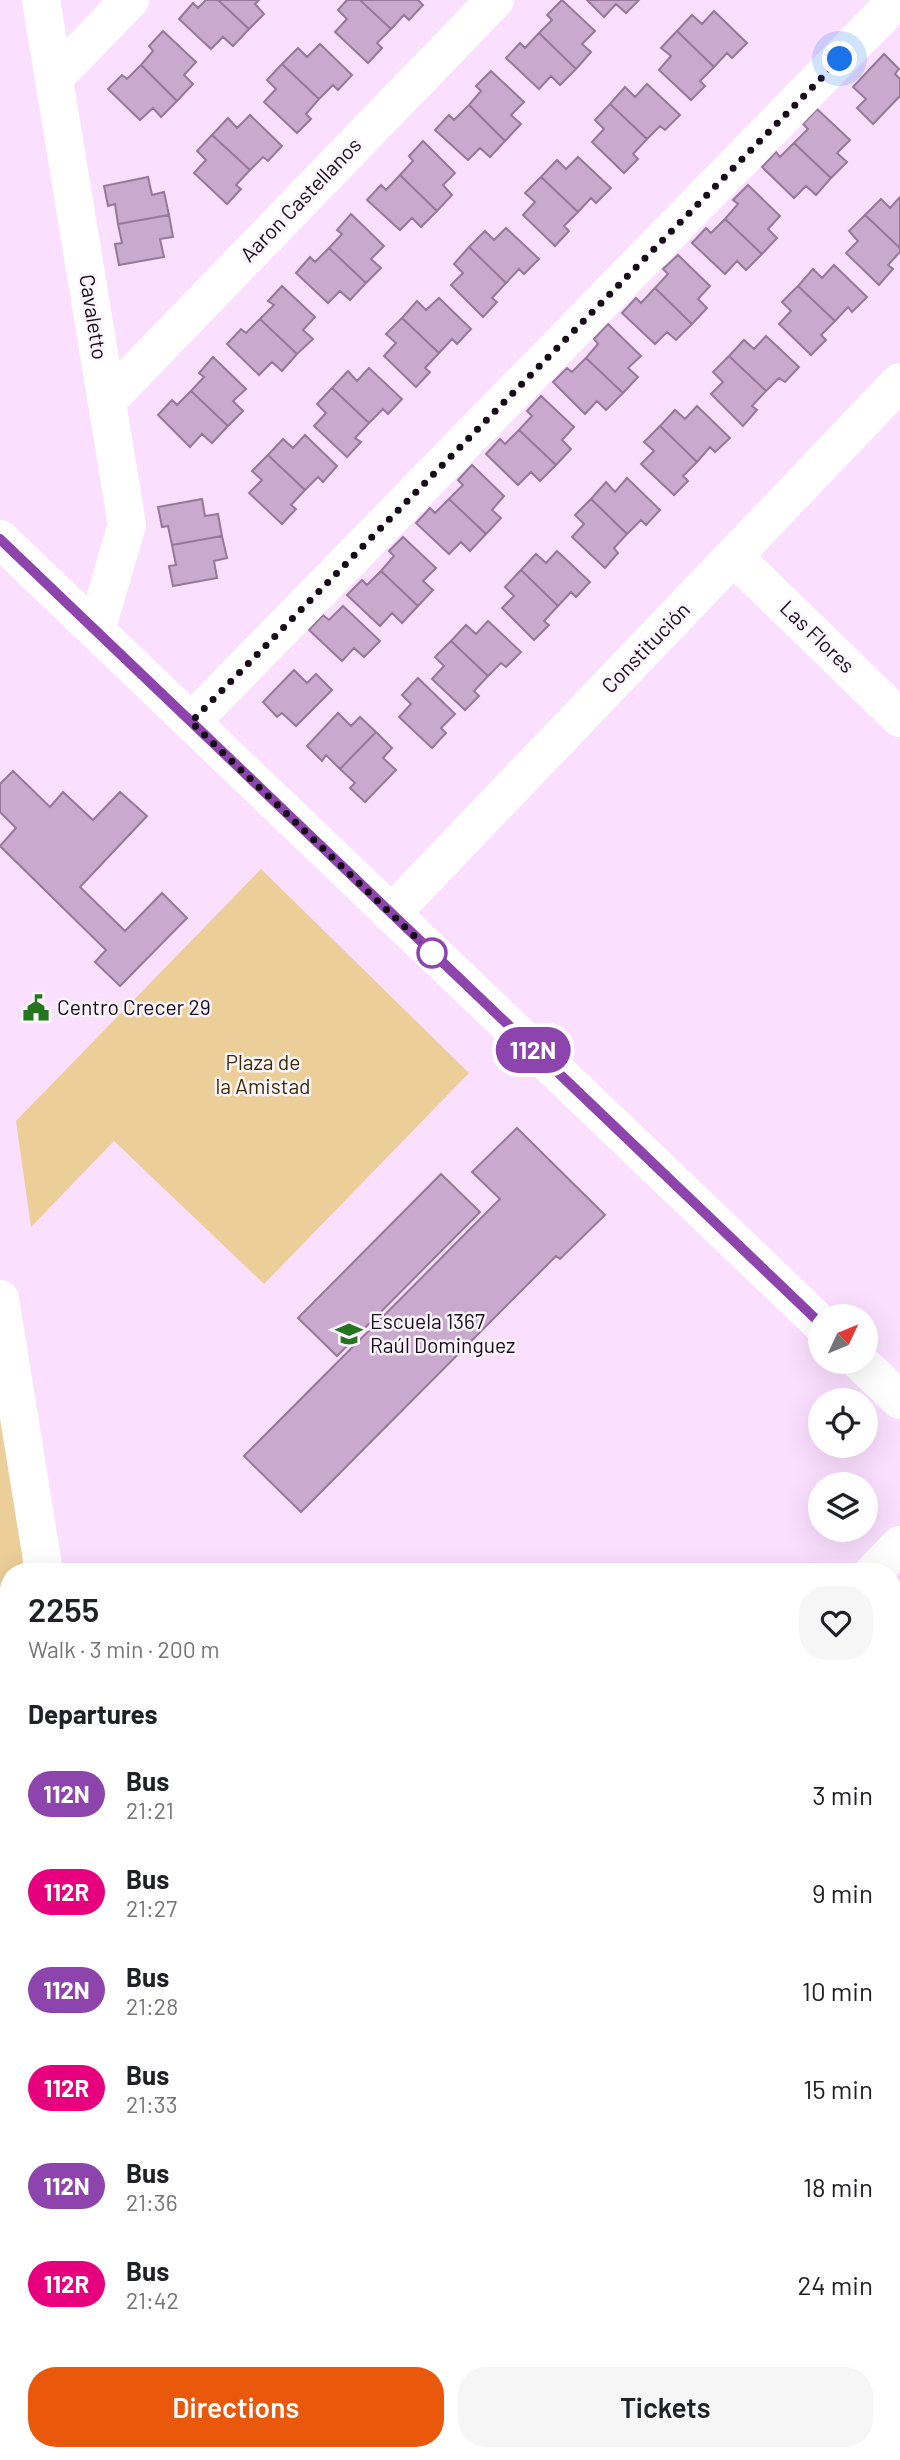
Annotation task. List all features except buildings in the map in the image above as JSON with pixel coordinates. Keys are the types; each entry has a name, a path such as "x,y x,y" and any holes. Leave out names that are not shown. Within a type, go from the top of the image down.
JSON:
{"street":[{"name":"Cavaletto","path":"41,0 127,525 96,631"},
{"path":"54,78 130,0"},
{"name":"Aaron Castellanos","path":"107,401 495,0"},
{"path":"191,722 897,0"},
{"name":"Constitución","path":"391,914 900,382"},
{"path":"0,539 808,1312"},
{"name":"Las Flores","path":"733,556 900,718"},
{"path":"0,1299 43,1563"},
{"path":"873,1374 900,1400"},
{"path":"883,1563 900,1545"}],"green space":[{"name":"Plaza de la Amistad","path":"261,869 469,1073 264,1284 114,1141 31,1227 16,1121"},
{"path":"0,1299 43,1563 0,1563"}],"bus line":[{"name":"112N","path":"0,539 808,1312"}],"place":[{"name":"Centro Crecer 29","path":"36,1008"},
{"name":"Escuela 1367 Raúl Dominguez","path":"349,1334"}],"route":[{"path":"432,953 191,722 840,59"}]}
